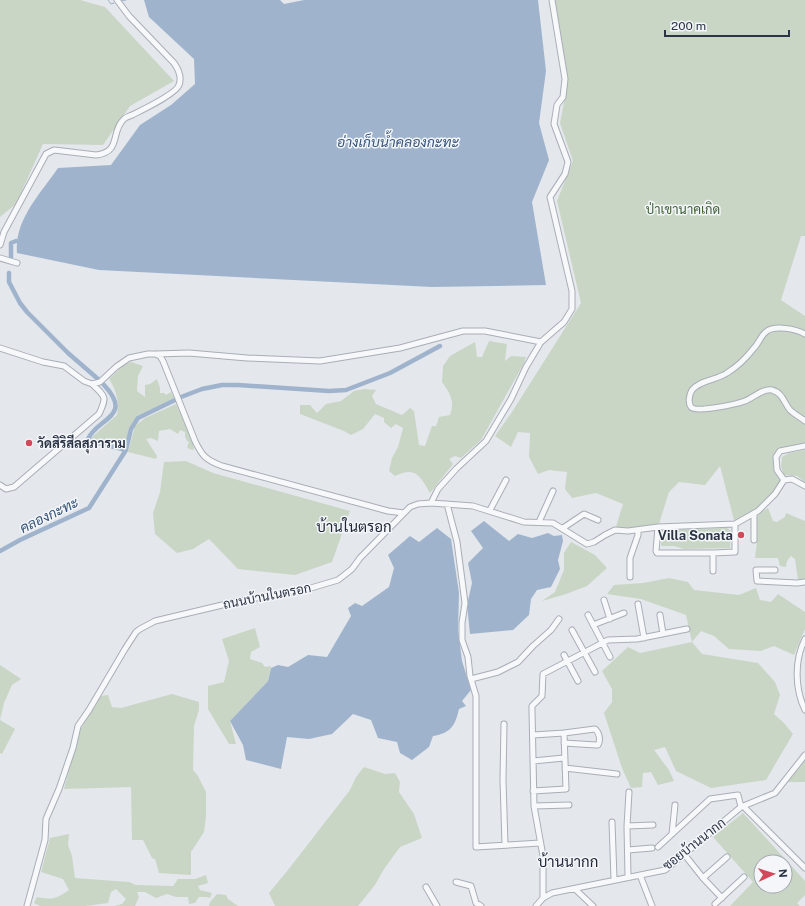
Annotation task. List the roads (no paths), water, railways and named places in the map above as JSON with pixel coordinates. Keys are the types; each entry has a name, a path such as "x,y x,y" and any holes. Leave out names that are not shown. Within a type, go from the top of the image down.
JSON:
{"street":[{"path":"0,245 4,232 46,154 54,150 96,155 108,152 113,145 119,127 124,119 168,95 179,86 180,70 129,16 117,0"},
{"path":"431,503 438,489 456,469 486,441 511,399 526,367 541,342 568,317 572,309 573,302 566,266 558,237 550,197 565,174 568,162 554,124 557,105 563,97 565,79 552,0"},
{"path":"0,258 17,263"},
{"path":"805,334 782,328 767,331 755,347 738,365 728,373 697,385 692,390 689,399 691,407 694,410 702,410 745,401 769,390 774,390 781,396 790,410 805,421"},
{"path":"92,384 100,382 116,367 129,358 148,354 189,353 247,358 320,361 400,348 463,331 485,331 541,342"},
{"path":"0,348 43,362 64,366 84,381 92,384 103,394 105,402 98,414 14,487 6,489 0,485"},
{"path":"155,354 160,356 163,361 199,450 208,460 237,470 388,511 404,513"},
{"path":"805,446 780,451 776,457 777,470 784,480 792,479 805,486"},
{"path":"490,510 506,480"},
{"name":"ถนนบ้านในตรอก","path":"27,906 45,840 46,819 59,789 73,748 78,726 136,632 140,629 155,621 239,601 304,590 338,580 352,569 360,558 410,507 414,505 431,503 473,506 490,510 524,522 553,523 587,544 594,542 605,534 615,530 628,532 658,527 735,524 754,513 776,494 784,480"},
{"path":"538,522 553,492"},
{"path":"447,504 456,542 465,603 462,622 462,640 468,657 471,679 476,696 476,847 540,843"},
{"path":"754,513 754,540"},
{"path":"563,528 584,514 598,520"},
{"path":"658,527 657,553 713,553 734,552 735,524"},
{"path":"630,577 630,558 638,536 638,530"},
{"path":"713,553 713,571"},
{"path":"775,570 756,570 757,581 805,582"},
{"path":"604,600 610,619"},
{"path":"638,604 644,638"},
{"path":"593,625 624,613"},
{"path":"588,615 610,657"},
{"path":"660,615 663,634"},
{"path":"471,679 498,672 518,662 551,630 559,619"},
{"path":"543,898 543,856 534,806 533,791 532,706 542,696 543,674 608,640 644,638 687,629"},
{"path":"572,630 595,672"},
{"path":"805,639 800,650 797,679 801,701 805,710"},
{"path":"564,655 578,681"},
{"path":"504,724 503,780 505,845"},
{"path":"533,735 595,729 597,730 600,741 598,745 564,743"},
{"path":"533,791 566,789 564,733"},
{"name":"ซอยบ้านนากก","path":"536,906 543,898 552,893 665,870 743,807 775,793 805,755"},
{"path":"533,761 564,758"},
{"path":"565,768 617,774"},
{"path":"628,877 627,826 629,792"},
{"path":"628,850 655,848 710,799 738,795 743,807 805,868"},
{"path":"534,806 569,805"},
{"path":"672,834 675,805"},
{"path":"612,822 614,880"},
{"path":"627,826 653,826"},
{"path":"684,854 703,878 722,898"},
{"path":"703,878 727,857"},
{"path":"640,875 652,906"},
{"path":"715,904 744,877"},
{"path":"456,882 471,886 476,903 481,906"},
{"path":"426,887 437,906"},
{"path":"575,889 593,906"}],"water":[{"name":"อ่างเก็บน้ำคลองกะทะ","path":"144,0 280,0 284,4 304,0 538,0 546,71 539,123 549,160 532,202 546,285 432,287 99,270 17,253 17,241 24,218 58,168 111,165 140,125 171,105 195,84 194,59 149,17"},
{"path":"484,521 509,541 518,534 532,538 548,533 554,536 562,535 563,541 558,560 560,569 551,587 537,590 531,599 529,615 513,630 470,634 467,605 472,583 468,563 483,548 471,531"},
{"path":"437,528 451,539 459,593 458,630 462,661 471,690 462,701 466,706 459,709 456,720 451,728 444,733 433,736 429,747 412,760 400,753 397,742 378,738 371,720 353,714 332,734 309,739 287,737 281,769 246,760 243,745 230,721 268,681 271,668 278,665 288,667 308,655 327,657 351,616 348,608 355,603 362,606 389,587 394,568 388,555 410,536 419,542"}],"waterway":[{"path":"108,0 111,4 114,3"},
{"path":"121,1 126,0"},
{"path":"11,257 11,243 16,241"},
{"path":"9,273 9,282 20,303 27,312 68,353 98,379"},
{"path":"181,397 202,389 222,385 329,391 346,390 390,373 440,346"},
{"name":"คลองกะทะ","path":"104,385 112,396 115,404 114,411 111,416 99,426 88,439 126,450"},
{"name":"คลองกะทะ","path":"0,551 20,540 89,508 126,450 131,429 138,418 175,400"}],"place":[{"name":"วัดสิริสีลสุภาราม","path":"29,443"},
{"name":"Villa Sonata","path":"741,535"}],"district":[{"name":"บ้านในตรอก","path":"354,526"},
{"name":"บ้านนากก","path":"568,861"}],"park label":[{"name":"ป่าเขานาคเกิด","path":"683,209"}]}
